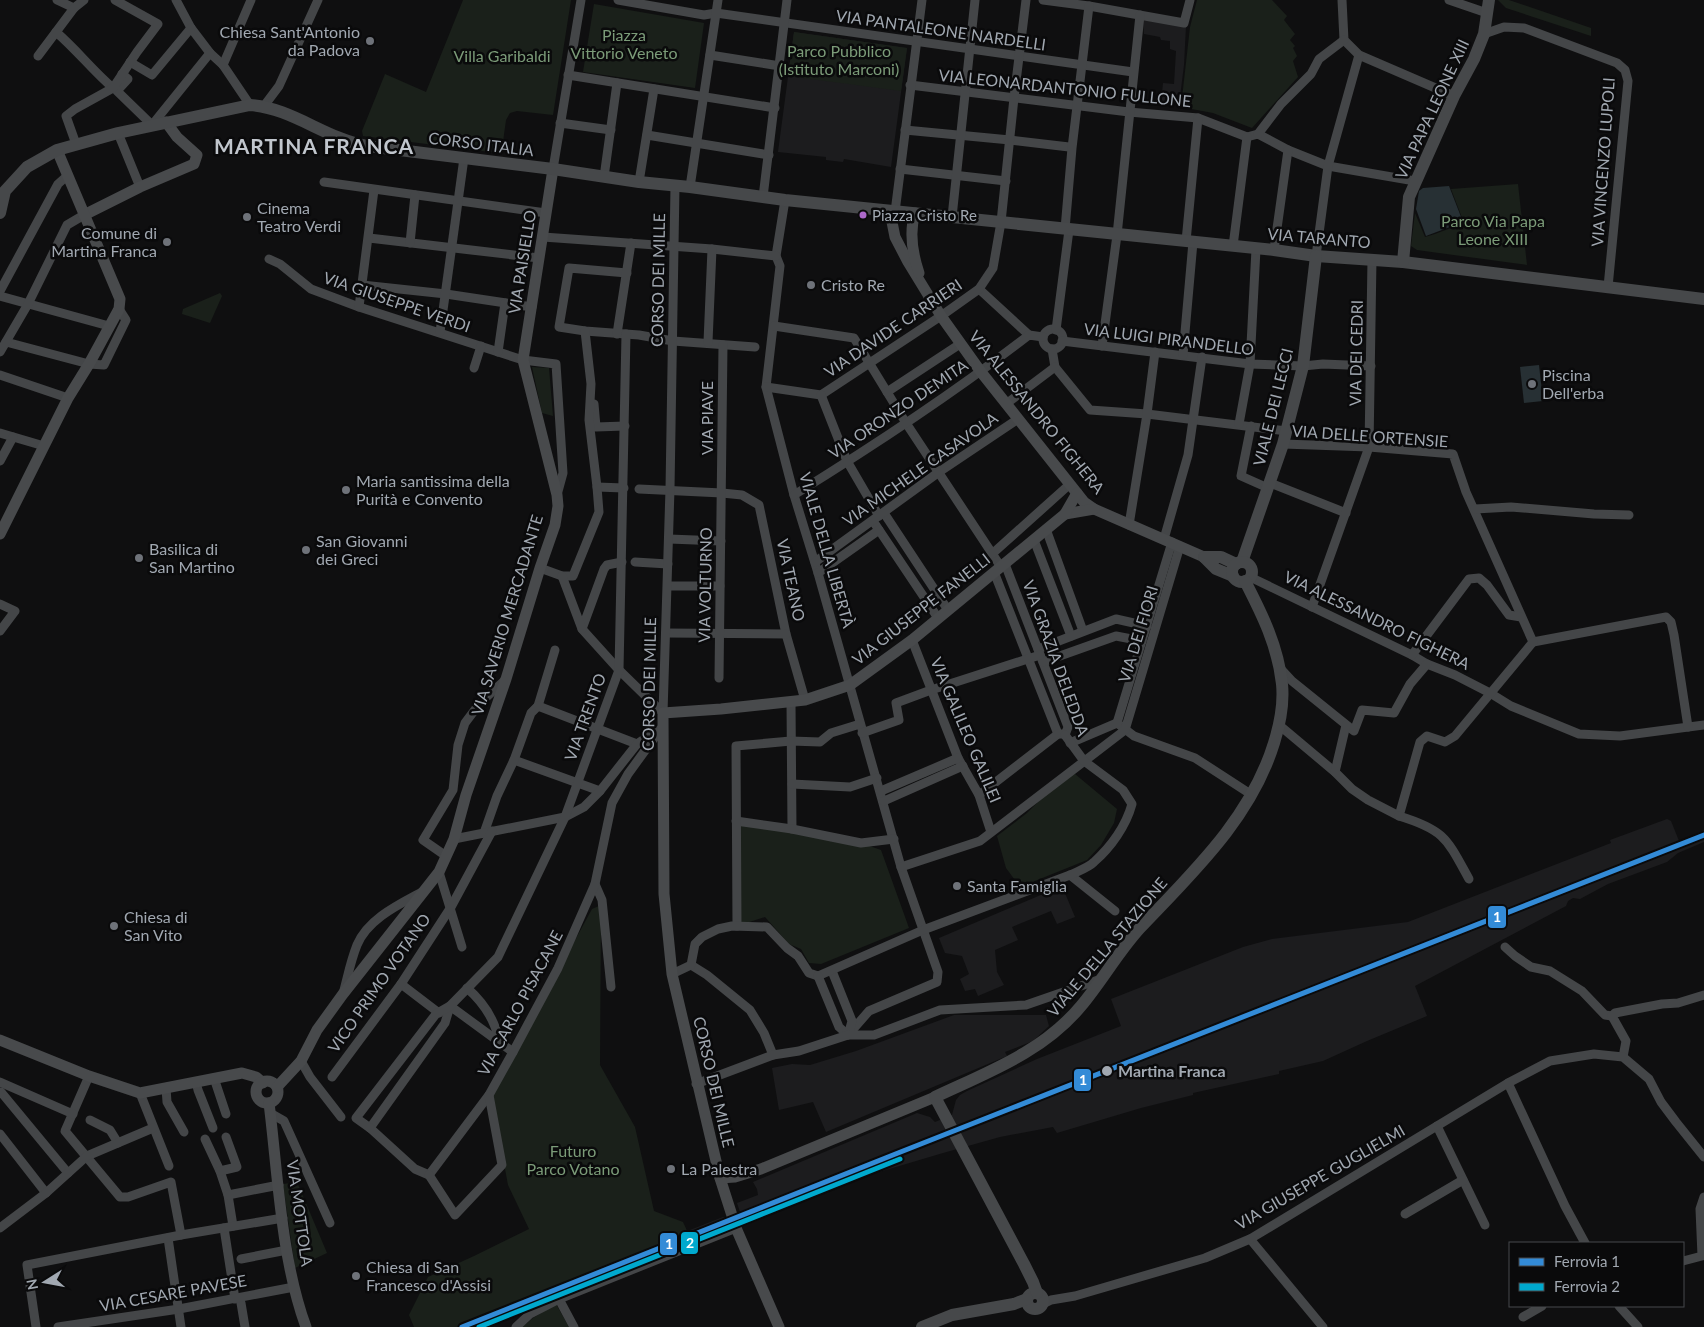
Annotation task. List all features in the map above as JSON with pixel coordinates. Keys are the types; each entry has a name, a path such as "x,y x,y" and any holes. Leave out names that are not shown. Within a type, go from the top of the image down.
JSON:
{"main road":[{"name":"VIA PAPA LEONE XIII","path":"1403,262 1409,196 1454,96 1474,59 1484,34 1489,0"},
{"name":"CORSO ITALIA","path":"0,214 5,191 27,166 57,150 152,125 250,105 264,106 284,113 351,143 785,200 1002,222"},
{"name":"VIA TARANTO","path":"1002,222 1316,256 1403,262 1704,299"},
{"name":"VIALE DEI LECCI","path":"1242,572 1287,431 1303,366 1316,256"},
{"path":"1204,557 1216,569 1242,572"},
{"name":"VIALE DELLA STAZIONE","path":"935,1097 1011,1061 1040,1044 1065,1024 1081,1007 1138,930 1226,833 1252,795 1269,760 1279,725 1282,695 1280,668 1274,645 1266,622 1242,572"},
{"path":"922,1327 952,1315 1037,1299 1033,1282 1024,1264 935,1097"}],"street":[{"path":"57,0 74,8"},
{"path":"38,56 74,8 84,0"},
{"path":"76,144 66,116 113,88 158,24 115,0"},
{"path":"176,0 191,28 210,53 223,65 250,105"},
{"path":"223,65 251,0"},
{"path":"264,106 279,86 318,0"},
{"path":"553,169 581,0"},
{"path":"618,0 704,15 716,13"},
{"path":"690,187 718,0"},
{"path":"763,197 787,0"},
{"path":"895,212 922,0"},
{"path":"952,217 975,0"},
{"path":"1026,0 1002,222 992,268 979,289 1029,335 1043,337"},
{"path":"1043,0 1090,6 1106,4 1140,15 1184,23 1190,0"},
{"path":"1342,0 1344,40 1359,55 1454,96"},
{"path":"1449,0 1487,13"},
{"path":"1056,330 1067,229 1077,105 1090,6"},
{"name":"VIA PANTALEONE NARDELLI","path":"716,13 1133,72"},
{"path":"1102,346 1117,235 1140,15"},
{"name":"VIA VINCENZO LUPOLI","path":"1484,34 1504,27 1524,28 1617,63 1625,70 1628,81 1608,287"},
{"path":"130,62 152,75 191,28"},
{"path":"56,32 72,45 95,72 113,88"},
{"path":"1232,246 1247,137 1258,134 1282,104 1311,74 1318,58 1344,40"},
{"path":"122,74 128,79 117,91 152,125 210,53"},
{"path":"710,55 780,66"},
{"path":"1316,256 1328,166 1359,55"},
{"path":"568,75 775,108"},
{"path":"604,177 618,83"},
{"name":"VIA LEONARDANTONIO FULLONE","path":"910,86 1129,112 1198,118 1247,137"},
{"path":"640,182 654,90"},
{"path":"1183,355 1198,118"},
{"path":"0,352 28,304 66,225 140,187 194,164 197,155 177,137 166,122"},
{"path":"560,123 611,130"},
{"path":"905,130 1069,147"},
{"path":"118,133 140,187"},
{"path":"1258,134 1288,150 1328,166 1415,181"},
{"path":"647,135 769,155"},
{"path":"0,534 68,398 119,309 120,299 57,150"},
{"path":"1274,250 1288,150"},
{"path":"440,332 464,158"},
{"name":"VIA PAISIELLO","path":"523,360 553,169"},
{"path":"900,169 1006,181"},
{"path":"0,291 58,184 67,176"},
{"path":"324,182 546,214"},
{"name":"CORSO DEI MILLE","path":"675,186 668,586 663,713 664,894 672,974 696,1084 720,1178 736,1228 779,1327"},
{"path":"359,307 374,190"},
{"path":"410,243 415,195"},
{"name":"VIALE DELLA LIBERTÀ","path":"785,200 776,256 780,266 766,387 794,495 815,562 901,867 938,972 937,982 869,1012 848,1035"},
{"name":"VIA ALESSANDRO FIGHERA","path":"895,212 892,222 895,237 941,316 981,372 1084,502 1094,509 1204,557"},
{"name":"VIA ALESSANDRO FIGHERA","path":"914,213 912,224 915,258 922,284"},
{"path":"543,237 776,256"},
{"path":"369,238 540,258"},
{"name":"VIA TRENTO","path":"450,1006 498,958 565,817 619,670 625,426 622,334 631,243"},
{"path":"1239,424 1250,364 1256,248"},
{"path":"708,342 712,250"},
{"name":"VIA GIUSEPPE VERDI","path":"269,259 280,264 311,289 359,307 523,360 556,364 563,473 557,496"},
{"name":"VIA DEI CEDRI","path":"1312,607 1369,447 1372,259"},
{"path":"627,273 569,268 559,327 639,335 673,341 755,346"},
{"path":"362,285 446,294 532,307"},
{"name":"VIA DAVIDE CARRIERI","path":"766,387 821,395 979,289"},
{"path":"0,296 110,326"},
{"path":"498,352 505,303"},
{"path":"6,342 89,364 104,365 126,320 119,309"},
{"path":"774,326 854,338 906,423 1000,568"},
{"path":"1043,337 1047,331 1056,330"},
{"path":"1043,337 1046,346 1058,347 1062,342 1062,336 1056,330"},
{"path":"585,331 596,427 625,426"},
{"name":"VIA ORONZO DEMITA","path":"794,495 981,372 1029,335"},
{"name":"VIA LUIGI PIRANDELLO","path":"1062,342 1250,364 1371,366"},
{"name":"VIA PIAVE","path":"722,492 723,344"},
{"path":"887,392 960,344"},
{"path":"474,368 481,346"},
{"path":"1052,348 1054,367 1090,410 1147,414 1287,431"},
{"path":"1129,525 1155,352"},
{"path":"1172,543 1194,420 1202,357"},
{"name":"VIA SAVERIO MERCADANTE","path":"276,1087 301,1062 317,1030 343,994 439,872 454,839 466,795 506,679 555,525 558,506 523,360"},
{"path":"1006,404 1054,367"},
{"path":"0,375 68,398"},
{"path":"540,568 562,576 573,576 599,512 589,420 591,384"},
{"path":"821,395 847,461 878,517 948,610"},
{"name":"VIA MICHELE CASAVOLA","path":"815,562 939,472 1018,419"},
{"path":"1252,426 1241,476 1346,513"},
{"path":"0,433 44,446"},
{"path":"0,461 13,437"},
{"name":"VIA DELLE ORTENSIE","path":"1283,444 1369,447 1453,454 1466,492 1475,509"},
{"path":"597,487 624,488"},
{"path":"1073,488 1065,514 1094,509"},
{"name":"VIA GIUSEPPE FANELLI","path":"992,554 1073,488"},
{"name":"VIA TEANO","path":"639,489 722,492 742,495 759,505 786,634 805,700"},
{"name":"VIA VOLTURNO","path":"719,678 722,492"},
{"path":"1532,642 1475,509 1511,507 1586,514 1628,515"},
{"name":"VIA GIUSEPPE FANELLI","path":"663,713 805,700 850,685 912,640 1065,514"},
{"path":"878,517 878,530 938,618"},
{"name":"VIA MICHELE CASAVOLA","path":"818,573 878,530"},
{"path":"1046,530 1083,631"},
{"path":"669,538 721,541"},
{"path":"1034,540 1071,636"},
{"name":"VIA DEI FIORI","path":"1117,723 1172,543"},
{"name":"VIA DEI FIORI","path":"1125,730 1172,543"},
{"path":"582,629 604,569 608,565 622,562"},
{"path":"636,562 668,564"},
{"name":"VIA GRAZIA DELEDDA","path":"1000,568 1040,655 1068,727 1064,737"},
{"name":"VIA GRAZIA DELEDDA","path":"1000,568 1029,659 1064,737 1084,761 1122,790 1132,804 1128,819 1113,841 1093,864 1070,875"},
{"name":"VIA ALESSANDRO FIGHERA","path":"1242,572 1427,664 1455,675 1512,706 1579,734 1620,736 1704,725"},
{"path":"562,576 582,629 619,670 663,713"},
{"path":"1412,655 1469,579 1479,578 1487,584 1509,614 1521,617"},
{"path":"668,586 720,586"},
{"path":"0,604 15,611 0,632"},
{"path":"1399,816 1420,742 1427,736 1444,742 1455,736 1532,642 1666,618 1670,622 1674,635 1688,727"},
{"path":"1040,655 1071,636 1116,619 1146,626"},
{"path":"666,633 786,634"},
{"path":"862,733 899,720 896,703 931,690 1040,655 1116,636 1142,641"},
{"name":"VIA GALILEO GALILEI","path":"912,640 958,758 979,795 991,832"},
{"path":"555,650 538,706 637,744"},
{"path":"1335,772 1350,728 1362,710 1394,713 1410,684 1427,664"},
{"path":"1280,668 1292,681 1350,728"},
{"path":"446,856 422,840 453,790 458,745 465,723 480,703 506,679"},
{"path":"791,702 792,830"},
{"name":"VICO PRIMO VOTANO","path":"332,1077 401,984 451,907 488,832 497,796 514,760 531,713 538,706"},
{"path":"979,795 1064,737 1117,723 1134,736 1195,758 1252,795"},
{"path":"737,926 736,746 791,741 820,742 831,733 860,724"},
{"path":"1279,725 1335,772 1352,790 1399,816 1428,826 1439,833 1450,844 1469,879"},
{"path":"454,839 565,817 584,807 600,791 637,744 663,726"},
{"name":"VIA CARLO PISACANE","path":"429,1175 488,1094 558,968 595,884 612,803 628,774 663,726"},
{"path":"901,867 980,841 1125,730"},
{"path":"882,796 958,758"},
{"path":"514,760 600,791"},
{"path":"882,796 963,766"},
{"path":"792,784 850,787 877,778"},
{"path":"453,790 466,795"},
{"path":"736,821 861,842 894,840"},
{"path":"439,872 462,947"},
{"path":"691,965 694,944 702,937 718,929 737,926 767,927 787,948 798,956 809,973 818,976 923,930 1070,875 1115,910"},
{"path":"595,884 602,900 611,987"},
{"path":"343,994 358,944 368,928 391,909 426,890"},
{"path":"1505,947 1531,968 1550,971 1582,991 1605,1015 1612,1016 1615,1013 1630,1010 1686,1002 1704,995"},
{"path":"672,974 691,965"},
{"path":"691,965 707,975 750,1010 764,1033 773,1055"},
{"path":"832,971 852,1020 848,1035"},
{"path":"818,976 839,1027 848,1035"},
{"path":"696,1084 773,1055 799,1051 848,1035 874,1035 940,1010 1026,1006 1102,979"},
{"path":"401,984 438,1013"},
{"path":"467,988 478,997 496,1027 499,1041"},
{"path":"450,1006 513,1052"},
{"path":"450,1006 438,1013 356,1118 370,1128 415,1169 429,1175 455,1215 502,1165 488,1094"},
{"path":"370,1128 445,1023 450,1006"},
{"path":"1612,1016 1626,1041 1623,1057 1649,1079 1661,1102 1704,1157"},
{"path":"0,1040 89,1076 140,1094 242,1073 256,1077 263,1083"},
{"name":"VIA GIUSEPPE GUGLIELMI","path":"1037,1299 1075,1296 1206,1258 1250,1238 1508,1084 1550,1061 1594,1054 1623,1057"},
{"path":"301,1062 310,1077 341,1117"},
{"path":"89,1076 65,1131 120,1197 123,1198 171,1182 181,1235"},
{"path":"214,1078 226,1114"},
{"path":"196,1082 213,1128"},
{"path":"270,1108 277,1098 278,1092 272,1082 263,1083 258,1087 257,1096 284,1121 330,1223"},
{"path":"68,1174 1,1093 4,1084 73,1114"},
{"path":"1508,1084 1565,1206 1584,1242"},
{"path":"166,1088 167,1102 184,1132"},
{"path":"140,1094 170,1166"},
{"name":"VIALE DELLA STAZIONE","path":"720,1178 761,1169 935,1097"},
{"name":"VIA MOTTOLA","path":"270,1108 283,1218 294,1288 306,1327"},
{"path":"90,1120 110,1130 118,1143"},
{"path":"1437,1126 1485,1225"},
{"path":"0,1228 46,1193 87,1156 153,1128"},
{"path":"0,1134 46,1193"},
{"path":"220,1171 237,1167 226,1137"},
{"path":"205,1139 220,1171 228,1195 228,1227 238,1301 245,1327"},
{"path":"1405,1214 1463,1180"},
{"path":"228,1195 279,1184"},
{"path":"1684,1261 1702,1256 1700,1209 1704,1197"},
{"path":"36,1327 28,1265 181,1235 283,1218"},
{"path":"516,1327 530,1314 559,1299 736,1228"},
{"path":"168,1238 182,1327"},
{"path":"1250,1238 1323,1327"},
{"path":"241,1259 288,1250"},
{"name":"VIA CESARE PAVESE","path":"58,1327 238,1301 294,1288"},
{"path":"559,1299 574,1327"},
{"path":"1523,1318 1540,1307"},
{"path":"1620,1307 1638,1327"}],"shaded area":[{"path":"1143,20 1186,26 1179,105 1161,103 1163,83 1174,84 1176,51 1170,49 1170,41 1144,34"},
{"path":"794,32 907,48 891,167 844,159 843,162 826,160 826,157 778,152"},
{"path":"1449,186 1463,222 1426,236 1416,209 1419,191 1423,188"},
{"name":"Piscina Dell'erba","path":"1539,365 1543,401 1524,403 1520,367"},
{"path":"1667,819 1671,821 1679,841 1704,830 1704,842 1678,853 1667,862 1608,884 1580,899 1573,898 1568,901 1566,906 1415,986 1427,1016 1323,1061 1279,1071 1279,1074 1193,1093 1193,1095 1057,1133 1053,1127 1000,1137 943,1153 842,1183 739,1220 693,1240 690,1230 740,1212 737,1203 758,1195 753,1182 917,1113 930,1117 935,1122 952,1115 956,1100 967,1091 1037,1059 1121,1026 1111,999 1243,947 1272,939 1408,922 1611,843 1610,840"},
{"path":"1062,886 1075,917 1057,924 1051,911 1012,927 1018,940 995,950 997,972 1004,985 978,996 975,989 965,991 960,979 969,974 962,956 945,953 939,938"},
{"path":"954,1015 1046,1015 1049,1026 1033,1041 1005,1052 1007,1056 826,1132 813,1102 779,1110 772,1068 792,1064 810,1065 856,1051"}],"green space":[{"name":"Villa Garibaldi","path":"463,0 571,0 553,115 517,111 510,113 506,120 502,149 498,153 363,136 362,131 385,74 426,92"},
{"path":"1197,0 1272,0 1287,16 1284,20 1295,34 1290,40 1295,46 1293,48 1297,56 1293,61 1298,77 1252,128 1213,113 1181,107 1190,27"},
{"path":"1498,0 1509,0 1591,28 1591,36 1506,8"},
{"name":"Piazza Vittorio Veneto","path":"594,4 704,23 695,88 583,72"},
{"name":"Parco Pubblico (Istituto Marconi)","path":"794,32 907,48 901,91 788,76"},
{"name":"Parco Via Papa Leone XIII","path":"1518,184 1527,265 1417,250 1411,246 1415,213 1425,237 1464,223 1451,189"},
{"path":"220,293 222,296 210,323 182,314 183,309"},
{"path":"532,367 549,368 553,416 542,413"},
{"path":"1075,774 1117,809 1114,823 1101,845 1087,860 1020,887 1006,868 997,836 1027,813 1063,777"},
{"path":"736,821 861,843 881,850 909,928 821,964 809,963 801,949 789,944 765,917 737,926"},
{"name":"Futuro Parco Votano","path":"601,905 600,1065 635,1127 654,1211 683,1222 688,1233 460,1327 414,1327 409,1315 428,1277 529,1229 508,1185 491,1094 592,909"},
{"path":"297,1182 327,1253 295,1268 283,1184"},
{"path":"556,1304 569,1327 522,1327 533,1318"}],"rail line":[{"name":"1","path":"462,1327 1704,835"},
{"name":"2","path":"479,1327 900,1159"}],"place":[{"name":"Chiesa Sant'Antonio da Padova","path":"370,41"},
{"name":"Piazza Cristo Re","path":"863,215"},
{"name":"Cinema Teatro Verdi","path":"247,217"},
{"name":"Comune di Martina Franca","path":"167,242"},
{"name":"Cristo Re","path":"811,285"},
{"name":"Piscina Dell'erba","path":"1532,384"},
{"name":"Maria santissima della Purità e Convento","path":"346,490"},
{"name":"San Giovanni dei Greci","path":"306,550"},
{"name":"Basilica di San Martino","path":"139,558"},
{"name":"Santa Famiglia","path":"957,886"},
{"name":"Chiesa di San Vito","path":"114,926"},
{"name":"Martina Franca","path":"1107,1071"},
{"name":"La Palestra","path":"671,1169"},
{"name":"Chiesa di San Francesco d'Assisi","path":"356,1276"}],"district":[{"name":"MARTINA FRANCA","path":"314,147"}]}
